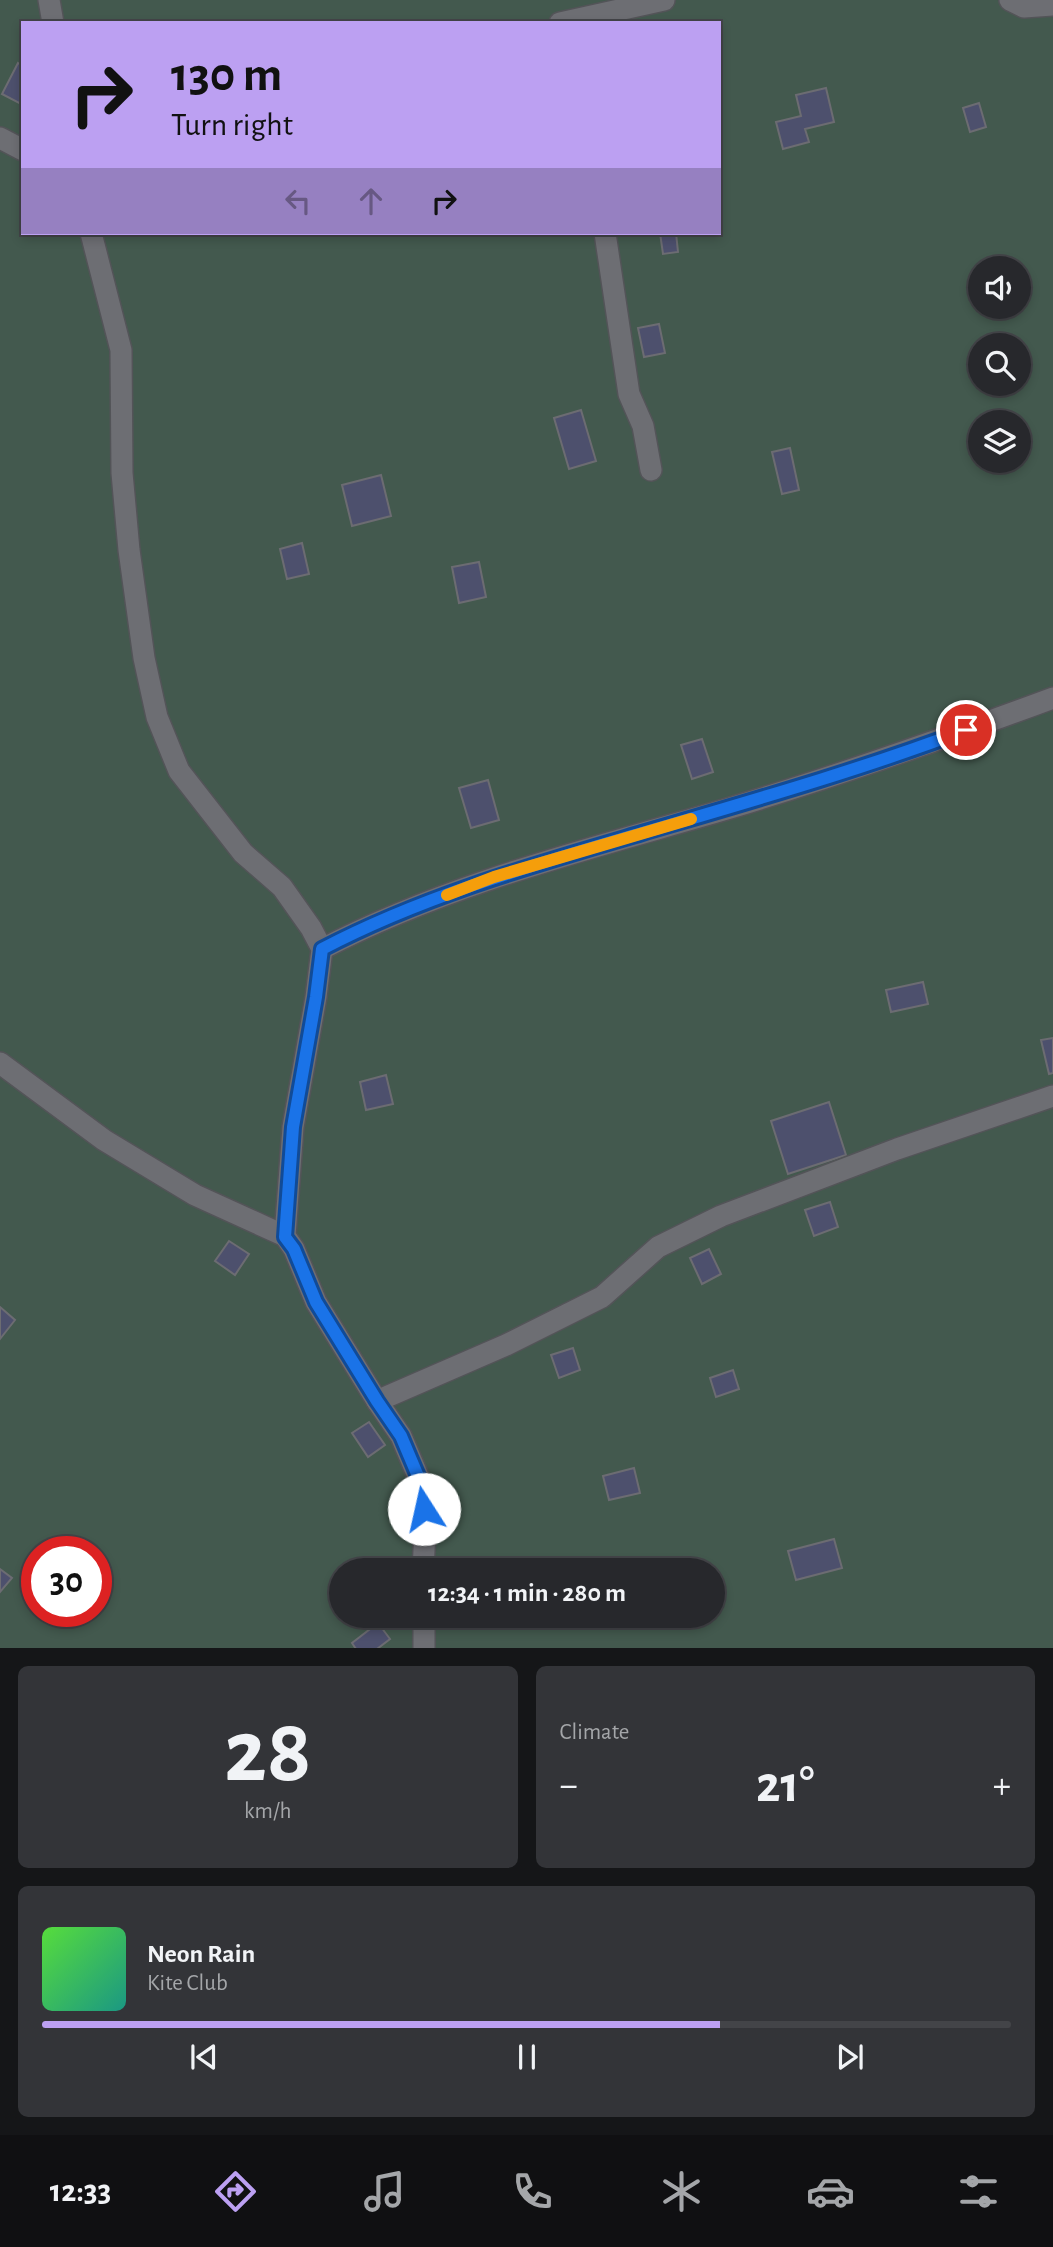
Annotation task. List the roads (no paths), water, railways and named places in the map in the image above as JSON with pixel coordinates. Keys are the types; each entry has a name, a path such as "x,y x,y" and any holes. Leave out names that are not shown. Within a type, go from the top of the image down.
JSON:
{"street":[{"path":"49,0 53,21"},
{"path":"569,21 664,0"},
{"path":"1010,0 1024,6 1053,5"},
{"path":"0,138 21,149"},
{"path":"92,235 121,350 122,473 129,550 144,658 157,717 179,771 243,853 282,887 311,928 322,949 293,1127 285,1237"},
{"path":"605,235 629,394 643,426 651,470"},
{"path":"322,949 367,926 494,877 848,772 1053,698"},
{"path":"0,1063 104,1140 195,1195 285,1237 294,1249 316,1302 401,1436 423,1488 424,1558"},
{"path":"377,1401 506,1345 602,1297 657,1247 721,1216 885,1154 1053,1096"},
{"path":"424,1628 424,1648"}]}
